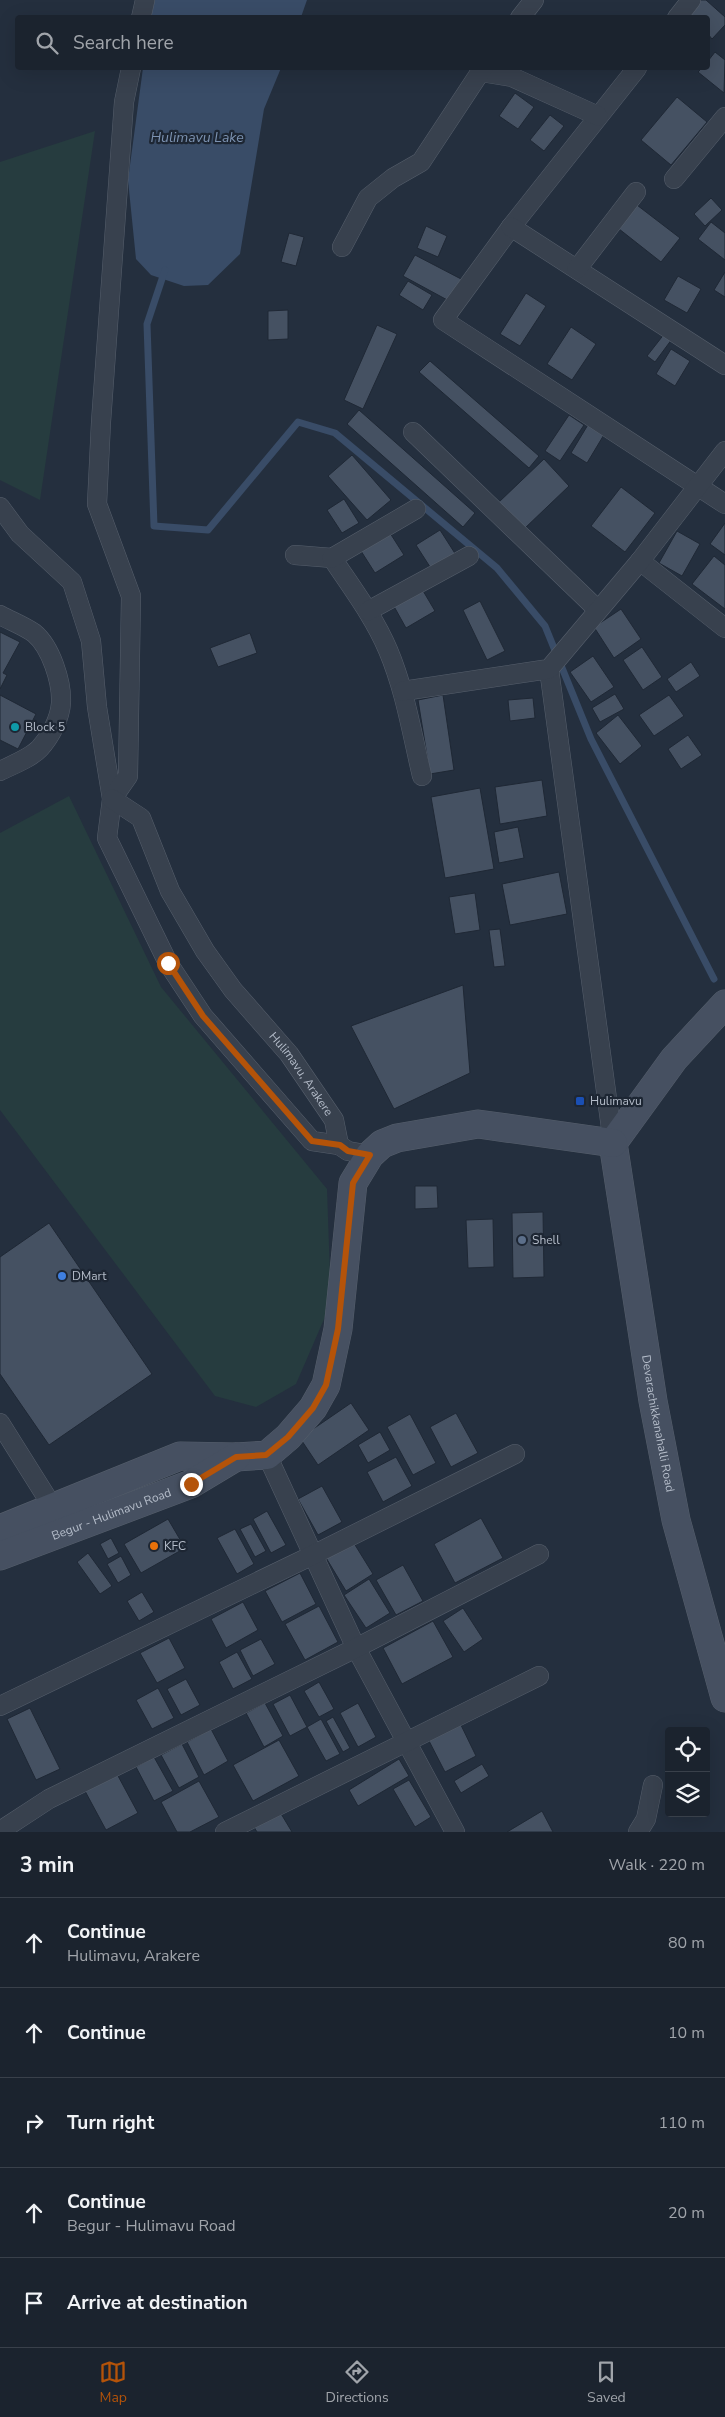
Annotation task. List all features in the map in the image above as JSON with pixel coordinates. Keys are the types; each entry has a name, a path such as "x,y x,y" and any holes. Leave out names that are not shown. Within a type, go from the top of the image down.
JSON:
{"main road":[{"path":"0,1529 180,1456 236,1457 266,1455 288,1437 313,1408 326,1385 338,1329 353,1183 370,1155 382,1144 397,1138 478,1124 613,1144 674,1059 725,1004"},
{"name":"Devarachikkanahalli Road","path":"613,1144 653,1401 676,1520 725,1698"},
{"name":"Begur - Hulimavu Road","path":"0,1556 191,1484 236,1457"}],"street":[{"path":"142,15 145,0"},
{"path":"522,15 534,0"},
{"path":"679,15 691,0"},
{"path":"112,799 128,776 131,596 97,504 101,422 124,102 131,70"},
{"path":"342,247 368,198 393,178 421,162 482,70 512,77 598,116"},
{"path":"635,70 511,227 443,320 725,504"},
{"path":"674,179 725,117"},
{"path":"577,269 636,192"},
{"path":"511,227 725,365"},
{"path":"413,432 598,610"},
{"path":"403,691 550,668 640,561 725,451"},
{"path":"0,507 20,534 72,582 91,641 97,707 112,799 107,838 168,963 203,1016 312,1141 340,1145 348,1151 370,1155"},
{"path":"295,555 332,558 416,509"},
{"path":"0,531 20,534"},
{"path":"368,611 469,556"},
{"path":"332,558 368,611 388,649 403,691 422,776"},
{"path":"640,561 725,628"},
{"path":"0,615 34,634 43,644 55,668 60,686 61,704 56,723 39,749 0,771"},
{"path":"550,668 613,1144"},
{"name":"Hulimavu, Arakere","path":"112,799 141,818 170,890 205,951 233,990 289,1054 334,1120 340,1145"},
{"path":"0,1423 55,1507 66,1532"},
{"path":"0,1706 313,1555 515,1454"},
{"path":"266,1455 356,1648 455,1832"},
{"path":"0,1831 49,1799 356,1648 539,1554"},
{"path":"225,1832 539,1676"},
{"path":"638,1832 646,1820 653,1785"}],"green space":[{"path":"95,131 40,500 0,480 0,162"},
{"path":"69,796 161,987 327,1189 331,1303 296,1384 256,1407 215,1396 0,1110 0,833"}],"water":[{"path":"152,0 307,0 302,15 150,15"},
{"name":"Hulimavu Lake","path":"143,70 280,70 264,109 240,254 208,285 184,286 151,275 136,259 128,180"}],"building":[{"path":"700,0 706,0 725,17 725,25 712,39 710,36 710,15 690,15"},
{"path":"715,52 725,60 724,93 698,72 700,70 710,70 710,58"},
{"path":"515,93 534,107 518,129 499,116"},
{"path":"677,97 707,122 671,165 641,140"},
{"path":"550,115 564,126 544,151 530,140"},
{"path":"711,198 722,210 705,226 694,214"},
{"path":"633,202 680,238 661,262 614,225"},
{"path":"711,222 725,233 725,260 698,239"},
{"path":"426,226 447,236 438,257 417,248"},
{"path":"289,233 304,237 296,266 281,262"},
{"path":"415,255 463,280 451,302 403,276"},
{"path":"725,272 725,297 714,290"},
{"path":"678,276 701,289 687,313 664,300"},
{"path":"408,281 432,295 423,310 399,295"},
{"path":"526,293 546,306 520,346 500,334"},
{"path":"288,310 288,339 268,340 268,311"},
{"path":"377,325 397,334 363,409 344,400"},
{"path":"571,327 596,344 572,380 547,364"},
{"path":"665,333 672,339 655,362 647,356"},
{"path":"671,349 690,361 675,386 656,374"},
{"path":"430,361 539,456 529,468 419,372"},
{"path":"359,410 475,513 463,527 347,424"},
{"path":"569,415 584,425 560,461 545,451"},
{"path":"589,423 605,433 587,463 571,453"},
{"path":"352,455 391,500 367,520 328,476"},
{"path":"544,459 569,486 524,529 499,502"},
{"path":"621,487 655,513 625,552 591,526"},
{"path":"344,499 359,523 342,533 327,510"},
{"path":"725,523 725,555 710,544"},
{"path":"440,530 456,555 432,570 416,545"},
{"path":"677,531 700,544 682,576 659,563"},
{"path":"390,533 404,555 375,573 361,551"},
{"path":"714,556 725,565 725,609 692,584"},
{"path":"419,584 435,611 406,628 391,601"},
{"path":"480,601 505,651 487,660 463,610"},
{"path":"621,609 641,639 614,658 594,627"},
{"path":"0,632 20,642 3,673 7,675 0,689"},
{"path":"250,633 257,653 218,667 210,648"},
{"path":"642,647 662,677 643,690 623,660"},
{"path":"593,656 614,687 591,702 570,672"},
{"path":"691,662 700,676 676,692 667,679"},
{"path":"615,694 624,709 600,722 592,708"},
{"name":"Block 5","path":"0,695 36,714 18,749 0,740"},
{"path":"443,695 454,770 430,774 418,700"},
{"path":"669,695 684,716 654,736 639,715"},
{"path":"533,698 535,718 510,721 508,700"},
{"path":"618,715 642,746 620,764 596,733"},
{"path":"688,735 702,755 681,769 668,749"},
{"path":"542,780 547,816 500,824 495,787"},
{"path":"480,788 494,869 445,878 431,797"},
{"path":"518,827 524,858 499,863 494,832"},
{"path":"559,872 567,914 510,925 502,884"},
{"path":"475,893 480,930 455,934 449,897"},
{"path":"500,929 505,966 494,967 489,930"},
{"path":"463,985 470,1073 394,1109 351,1026"},
{"path":"415,1186 437,1186 438,1208 415,1209"},
{"path":"543,1212 544,1277 513,1278 512,1213"},
{"path":"493,1219 494,1267 468,1268 466,1220"},
{"path":"49,1223 152,1374 49,1445 0,1374 0,1257"},
{"path":"351,1403 369,1430 318,1465 300,1438"},
{"path":"456,1413 478,1453 451,1467 430,1427"},
{"path":"410,1414 436,1463 413,1475 387,1427"},
{"path":"380,1432 390,1450 368,1463 358,1445"},
{"path":"396,1457 412,1486 383,1502 367,1472"},
{"path":"322,1486 342,1522 318,1535 298,1499"},
{"path":"267,1511 286,1545 271,1553 253,1519"},
{"path":"481,1518 503,1558 455,1583 434,1544"},
{"path":"168,1519 185,1548 141,1573 124,1544"},
{"path":"251,1524 266,1551 255,1557 240,1529"},
{"path":"235,1529 254,1564 237,1574 217,1538"},
{"path":"111,1538 119,1553 108,1559 100,1544"},
{"path":"352,1540 373,1574 346,1591 325,1556"},
{"path":"88,1553 112,1586 100,1594 77,1562"},
{"path":"121,1556 131,1575 118,1583 107,1564"},
{"path":"403,1565 423,1601 396,1615 376,1580"},
{"path":"300,1573 316,1604 282,1622 265,1591"},
{"path":"369,1579 390,1613 366,1628 344,1595"},
{"path":"142,1592 154,1612 139,1621 127,1601"},
{"path":"243,1602 258,1630 226,1648 211,1619"},
{"path":"319,1606 338,1642 305,1660 285,1624"},
{"path":"463,1608 483,1639 464,1652 443,1621"},
{"path":"433,1621 453,1657 402,1684 383,1648"},
{"path":"169,1638 185,1668 157,1683 140,1653"},
{"path":"261,1639 275,1664 253,1676 240,1650"},
{"path":"237,1652 252,1679 233,1689 219,1662"},
{"path":"186,1679 200,1705 181,1715 167,1689"},
{"path":"319,1682 334,1709 319,1717 304,1691"},
{"path":"158,1688 174,1718 152,1729 136,1700"},
{"path":"290,1695 307,1727 290,1736 273,1704"},
{"path":"265,1703 283,1736 264,1747 246,1713"},
{"path":"358,1703 376,1737 358,1747 340,1713"},
{"path":"30,1708 60,1769 36,1780 7,1719"},
{"path":"333,1717 350,1748 343,1752 326,1721"},
{"path":"321,1719 340,1754 326,1761 307,1727"},
{"path":"459,1721 476,1756 445,1772 427,1737"},
{"path":"211,1729 228,1761 204,1775 187,1742"},
{"path":"279,1740 299,1776 253,1801 233,1765"},
{"path":"182,1744 199,1777 179,1788 161,1755"},
{"path":"154,1757 173,1791 154,1801 136,1767"},
{"path":"399,1759 409,1776 358,1806 349,1790"},
{"path":"482,1764 489,1776 461,1793 454,1781"},
{"path":"117,1774 138,1813 106,1830 85,1791"},
{"path":"409,1780 431,1817 415,1827 393,1789"},
{"path":"199,1781 219,1817 190,1832 177,1832 161,1802"},
{"path":"542,1811 553,1832 507,1832"},
{"path":"280,1812 292,1832 257,1832 254,1827"}],"waterway":[{"path":"165,270 147,324 154,526 208,530 298,422 335,433 497,568 545,626 591,739 714,979"}],"place":[{"name":"Block 5","path":"15,727"},
{"name":"Hulimavu","path":"580,1101"},
{"name":"Shell","path":"522,1240"},
{"name":"DMart","path":"62,1276"},
{"name":"KFC","path":"154,1546"}],"route":[{"path":"168,963 203,1016 312,1141 340,1145 348,1151 370,1155 353,1183 338,1329 326,1385 313,1408 288,1437 266,1455 236,1457 191,1484"}]}
